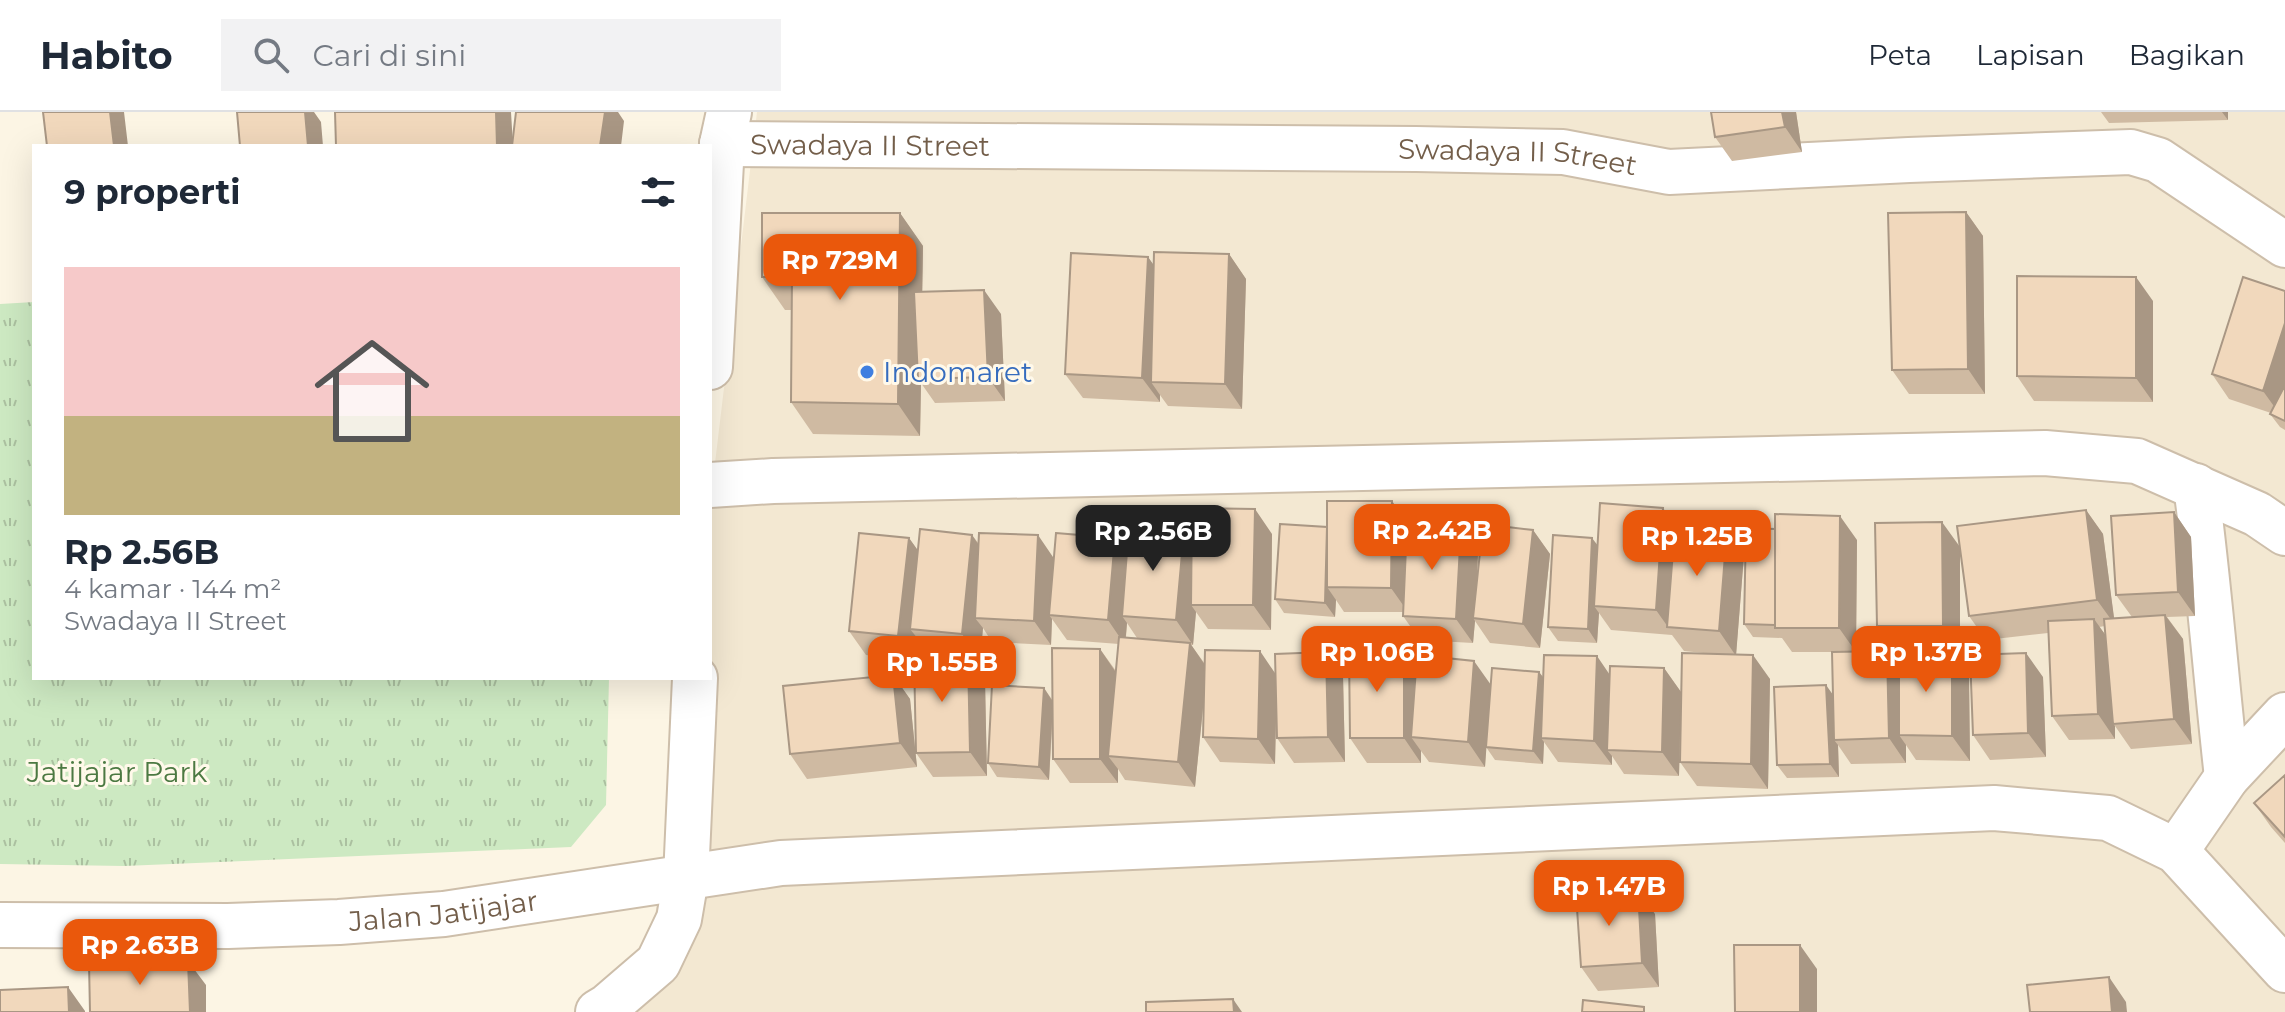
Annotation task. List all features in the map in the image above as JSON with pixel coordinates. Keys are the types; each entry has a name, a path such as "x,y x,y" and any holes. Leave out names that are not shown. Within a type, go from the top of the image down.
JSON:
{"street":[{"name":"Swadaya II Street","path":"726,128 1563,152 1669,172 2131,152 2158,160 2285,245"},
{"path":"712,337 726,128"},
{"path":"712,485 773,481 2045,453 2137,461 2257,514 2285,533"},
{"path":"2196,486 2206,555 2213,657 2227,777"},
{"path":"598,1012 658,963 679,919 686,878 695,680"},
{"path":"2285,715 2227,777 2176,851 2285,970"},
{"name":"Jalan Jatijajar","path":"0,925 228,926 339,922 444,914 781,863 1994,808 2108,818 2176,851"}],"shaded area":[{"path":"757,112 2285,112 2285,1012 616,1012 642,1004 686,706 708,680 712,680 712,488"}],"green space":[{"name":"Jatijajar Park","path":"32,302 32,680 609,680 606,805 571,847 124,866 0,864 0,304"}],"building":[{"path":"43,112 110,112 114,144 47,144"},
{"path":"237,112 305,112 308,144 240,144"},
{"path":"335,112 496,112 497,144 336,144"},
{"path":"516,112 605,112 600,144 512,144"},
{"path":"1711,112 1782,112 1785,127 1715,137"},
{"path":"1966,212 1968,369 1892,370 1888,213"},
{"name":"Indomaret","path":"762,213 900,213 898,404 791,402 792,277 762,277"},
{"path":"1154,252 1229,254 1225,384 1151,382"},
{"path":"1071,253 1148,257 1142,378 1065,374"},
{"path":"2017,276 2136,277 2136,378 2017,376"},
{"path":"2243,277 2285,291 2285,323 2263,391 2212,374"},
{"path":"984,290 988,377 918,379 914,292"},
{"path":"2285,385 2285,421 2270,414"},
{"path":"1327,501 1392,501 1391,588 1327,587"},
{"path":"1600,503 1663,508 1656,610 1594,606"},
{"path":"1192,508 1255,509 1253,605 1191,605"},
{"path":"2086,510 2097,600 1969,616 1957,526"},
{"path":"2174,512 2178,592 2116,595 2111,516"},
{"path":"1775,514 1840,516 1839,628 1775,628"},
{"path":"1942,522 1943,626 1877,626 1875,523"},
{"path":"1280,524 1327,527 1325,603 1275,599"},
{"path":"1407,524 1461,528 1456,619 1403,616"},
{"path":"1483,524 1533,530 1523,624 1473,618"},
{"path":"1129,526 1184,531 1176,620 1122,616"},
{"path":"1675,526 1727,530 1719,631 1667,627"},
{"path":"1746,528 1775,529 1775,625 1744,624"},
{"path":"920,529 972,535 962,634 910,629"},
{"path":"859,533 909,538 898,636 849,631"},
{"path":"979,533 1038,535 1034,621 975,618"},
{"path":"1056,533 1115,538 1108,620 1049,615"},
{"path":"1553,535 1592,538 1588,629 1548,627"},
{"path":"2165,615 2174,719 2113,724 2104,619"},
{"path":"2094,619 2098,714 2052,716 2048,621"},
{"path":"1119,637 1190,643 1178,762 1108,756"},
{"path":"1052,648 1100,649 1100,759 1053,759"},
{"path":"1205,650 1260,651 1258,739 1203,737"},
{"path":"1349,651 1404,651 1404,738 1350,738"},
{"path":"1887,651 1889,738 1834,740 1832,652"},
{"path":"1326,652 1328,737 1277,738 1275,654"},
{"path":"1899,652 1952,652 1952,736 1899,735"},
{"path":"1682,653 1753,655 1751,764 1680,762"},
{"path":"2026,653 2028,733 1973,735 1970,655"},
{"path":"1417,655 1474,661 1468,742 1411,737"},
{"path":"1544,655 1597,656 1594,741 1541,738"},
{"path":"968,656 970,752 916,753 914,657"},
{"path":"1610,666 1664,668 1662,752 1607,750"},
{"path":"1492,668 1539,672 1533,751 1486,747"},
{"path":"893,675 900,743 790,754 783,686"},
{"path":"992,685 1044,688 1039,767 988,763"},
{"path":"1826,685 1830,764 1777,765 1774,687"},
{"path":"2285,775 2285,837 2254,803"},
{"path":"1638,890 1642,963 1581,967 1576,894"},
{"path":"1734,945 1800,945 1800,1012 1735,1012"},
{"path":"188,961 190,1012 90,1012 89,963"},
{"path":"2109,977 2112,1012 2030,1012 2027,985"},
{"path":"68,987 69,1012 0,1012 0,990"},
{"path":"1233,999 1234,1012 1146,1012 1146,1002"},
{"path":"1583,1000 1644,1007 1644,1012 1582,1012"}],"place":[{"name":"Indomaret","path":"867,372"}]}
